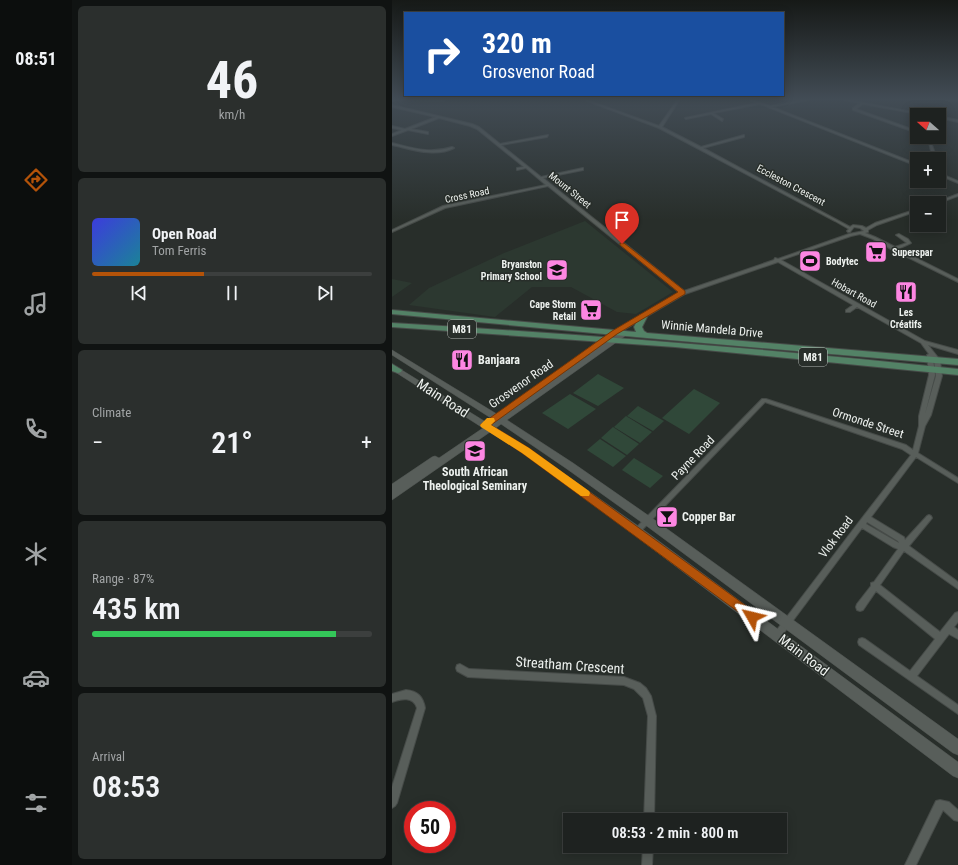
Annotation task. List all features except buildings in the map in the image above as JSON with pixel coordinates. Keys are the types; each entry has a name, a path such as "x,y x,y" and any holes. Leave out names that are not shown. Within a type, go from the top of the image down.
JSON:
{"main road":[{"name":"Winnie Mandela Drive","path":"392,312 958,372"},
{"path":"643,317 638,327 640,332 647,336"},
{"path":"392,319 509,332"},
{"name":"Winnie Mandela Drive","path":"392,325 606,339 616,336 624,331 647,336 933,358 958,362"},
{"name":"Grosvenor Road","path":"392,489 487,426 529,401 616,336"},
{"name":"Grosvenor Road","path":"498,419 606,339"},
{"name":"Main Road","path":"392,352 519,431 648,521 958,748"},
{"name":"Main Road","path":"394,367 526,451 637,531 958,771"},
{"path":"519,431 515,423 516,415 529,401"},
{"name":"Grosvenor Road","path":"392,496 487,426"}],"street":[{"name":"Mount Street","path":"492,139 682,293"},
{"path":"499,145 529,139"},
{"name":"Eccleston Crescent","path":"684,139 860,234"},
{"path":"701,148 731,139"},
{"path":"853,139 910,162"},
{"path":"392,144 430,152 444,151 452,148"},
{"path":"505,156 511,154"},
{"path":"719,163 725,161"},
{"path":"518,169 527,168"},
{"path":"541,178 582,169"},
{"path":"946,177 958,182"},
{"name":"Cross Road","path":"392,231 440,209 549,185"},
{"path":"946,199 958,195"},
{"path":"798,252 800,249 845,233 857,226 876,224 910,212"},
{"name":"Eccleston Crescent","path":"836,220 857,226 866,231"},
{"path":"624,331 643,317 682,293 776,259 846,236 860,234 876,224"},
{"path":"866,231 874,238 894,249 958,281"},
{"path":"860,234 874,238"},
{"path":"894,249 909,243 907,240 898,235"},
{"name":"Hobart Road","path":"776,259 923,342 958,352"},
{"path":"799,280 806,277"},
{"path":"848,311 856,305"},
{"name":"Hobart Road","path":"923,342 933,358"},
{"path":"933,358 936,369"},
{"name":"Ormonde Street","path":"915,454 922,426 928,416 936,388 936,369"},
{"name":"Ormonde Street","path":"764,400 904,447 958,481"},
{"name":"Payne Road","path":"637,531 764,400"},
{"name":"Vlok Road","path":"777,635 915,454"},
{"path":"866,518 901,539 904,547"},
{"path":"860,607 874,585 929,518"},
{"path":"861,524 896,545 904,547 958,586"},
{"path":"874,585 941,638"},
{"path":"911,676 958,616"},
{"path":"948,628 958,635"},
{"path":"862,642 958,710"},
{"name":"Streatham Crescent","path":"460,668 468,673 624,681 637,686 647,696 652,716 649,813"},
{"path":"392,698 399,695 409,694 416,697 420,702 421,708 392,803"},
{"path":"910,865 939,806 941,804 945,806 958,816"},
{"path":"647,865 648,853"}],"shaded area":[{"name":"Bryanston Primary School","path":"585,221 673,292 636,314 617,312 571,287 532,287 495,317 409,305 429,288 504,253"},
{"path":"392,279 412,283 392,297"}],"green space":[{"path":"598,374 624,388 598,406 573,393"},
{"path":"694,389 720,403 689,434 662,418"},
{"path":"570,394 596,409 568,429 542,413"},
{"path":"638,406 664,421 653,431 627,416"},
{"path":"626,416 652,432 640,443 614,427"},
{"path":"613,427 639,444 627,455 601,438"},
{"path":"600,439 626,456 613,467 587,450"},
{"path":"634,458 663,476 650,488 622,470"}],"slow traffic":[{"path":"490,421 484,425 526,451 585,493"}],"place":[{"name":"Superspar","path":"876,252"},
{"name":"Bodytec","path":"810,261"},
{"name":"Bryanston Primary School","path":"557,270"},
{"name":"Les Créatifs","path":"906,292"},
{"name":"Cape Storm Retail","path":"591,310"},
{"name":"Banjaara","path":"462,360"},
{"name":"South African Theological Seminary","path":"475,451"},
{"name":"Copper Bar","path":"667,517"}],"route":[{"path":"622,244 682,293 606,339 484,425 526,451 637,531 752,617"}]}
